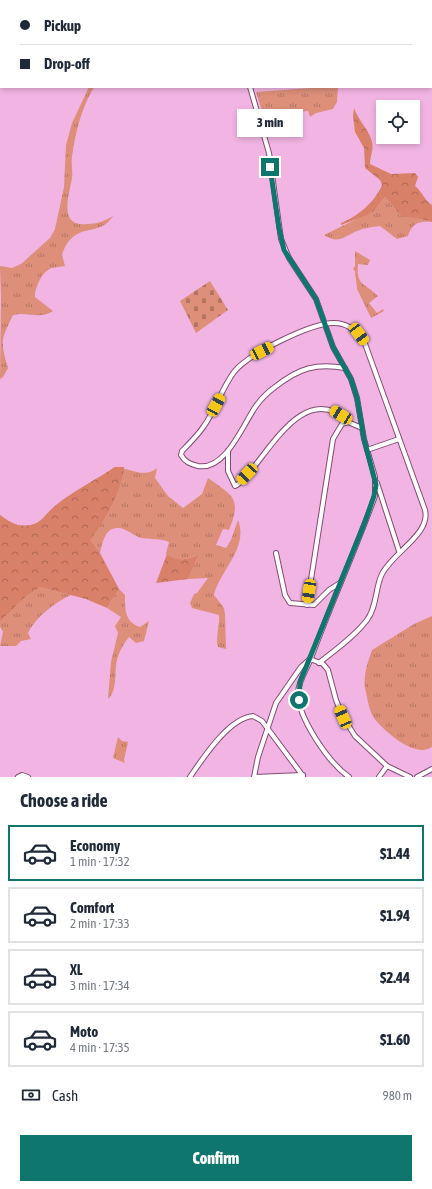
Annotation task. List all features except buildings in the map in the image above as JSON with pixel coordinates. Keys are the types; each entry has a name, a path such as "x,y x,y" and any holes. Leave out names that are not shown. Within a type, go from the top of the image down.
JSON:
{"street":[{"path":"250,88 269,153 281,239 289,258 316,299 333,347 351,379 357,398 366,450 399,551"},
{"path":"319,663 351,636 370,616 381,576 388,563 399,551 413,540 425,522 426,514 364,341 354,330 343,324 325,324 282,341 251,357 234,373 205,425 182,451 181,455 186,462 202,466 213,464 228,451 239,437 256,405 274,387 299,371 314,366 325,365 345,368"},
{"path":"228,451 228,471 235,486 255,466 288,425 298,417 310,411 325,409 334,410 348,422 362,428"},
{"path":"307,605 331,444 338,428 342,424 348,422"},
{"path":"366,450 399,438"},
{"path":"349,777 341,770 318,741 301,710 298,692 374,496 375,477"},
{"path":"276,553 287,600 293,604 316,604 329,590 340,583"},
{"path":"310,659 326,667 330,673 336,700 348,727 363,745 387,766 410,777"},
{"path":"304,776 254,777 258,757 269,730 274,709 279,698 301,667 310,659"},
{"path":"190,777 210,749 241,720 248,716 257,717 269,730 304,776"},
{"path":"379,777 387,766"},
{"path":"417,777 432,769"},
{"path":"18,777 22,775 28,777"}],"green space":[{"path":"89,88 94,88 83,112 73,148 72,178 68,201 69,216 72,221 78,224 87,224 101,222 113,216 101,227 80,233 73,237 67,244 62,255 65,266 52,268 45,272 42,276 36,289 35,297 53,311 43,315 13,315 3,340 8,368 3,377 0,379 0,266 12,268 21,264 50,238 55,229 64,187 66,145 72,123"},
{"path":"310,88 338,88 337,102 333,109 316,113 310,117 308,111 264,117 256,92"},
{"path":"354,108 371,138 373,148 370,164 391,174 415,173 418,177 415,186 432,205 432,222 401,216 385,197 375,210 367,215 341,225 341,223 353,217 365,208 375,197 382,185 380,180 365,168 364,148 355,132 353,116"},
{"path":"385,197 401,216 410,216 430,222 416,224 411,229 408,236 397,239 380,226 360,230 341,239 329,238 324,235 375,210"},
{"path":"355,251 370,260 368,265 358,264 358,276 360,280 378,296 369,303 377,313 383,309 384,311 371,318 357,289 355,271 353,269 355,266"},
{"path":"210,281 228,310 196,333 180,301"},
{"path":"115,467 142,473 147,473 157,468 155,478 168,496 183,508 202,494 208,478 224,489 233,499 235,511 229,530 223,529 216,545 226,548 231,540 238,520 240,540 214,595 224,608 226,649 218,647 217,643 219,615 192,608 190,603 194,594 197,593 208,578 188,579 199,554 191,558 182,559 170,557 166,554 165,557 169,542 141,538 124,529 118,528 114,528 107,533 100,553 89,540 41,587 71,595 52,606 36,621 28,633 31,639 21,641 16,646 0,646 3,632 0,627 0,515 18,525 27,526 35,524 52,508 77,490"},
{"path":"115,467 124,467 120,487 107,515 90,540 100,553 119,589 107,608 86,599 40,587 26,596 0,621 0,515 18,525 27,526 35,524 52,508 77,490"},
{"path":"167,554 174,558 183,559 191,558 199,554 188,579 156,583"},
{"path":"119,589 125,595 127,615 131,622 140,627 149,621 144,641 136,643 129,637 125,642 117,660 113,691 108,699 111,662 118,633 115,626 121,617 107,608"},
{"path":"432,616 432,747 425,750 409,747 400,742 385,730 374,718 368,703 365,678 366,669 372,650 414,624"},
{"path":"118,737 122,741 128,742 124,760 125,763 113,758"}],"route":[{"path":"270,167 284,250 316,299 333,347 351,379 357,398 366,450 375,477 376,485 376,492 365,522 300,682 298,692 299,700"}]}
